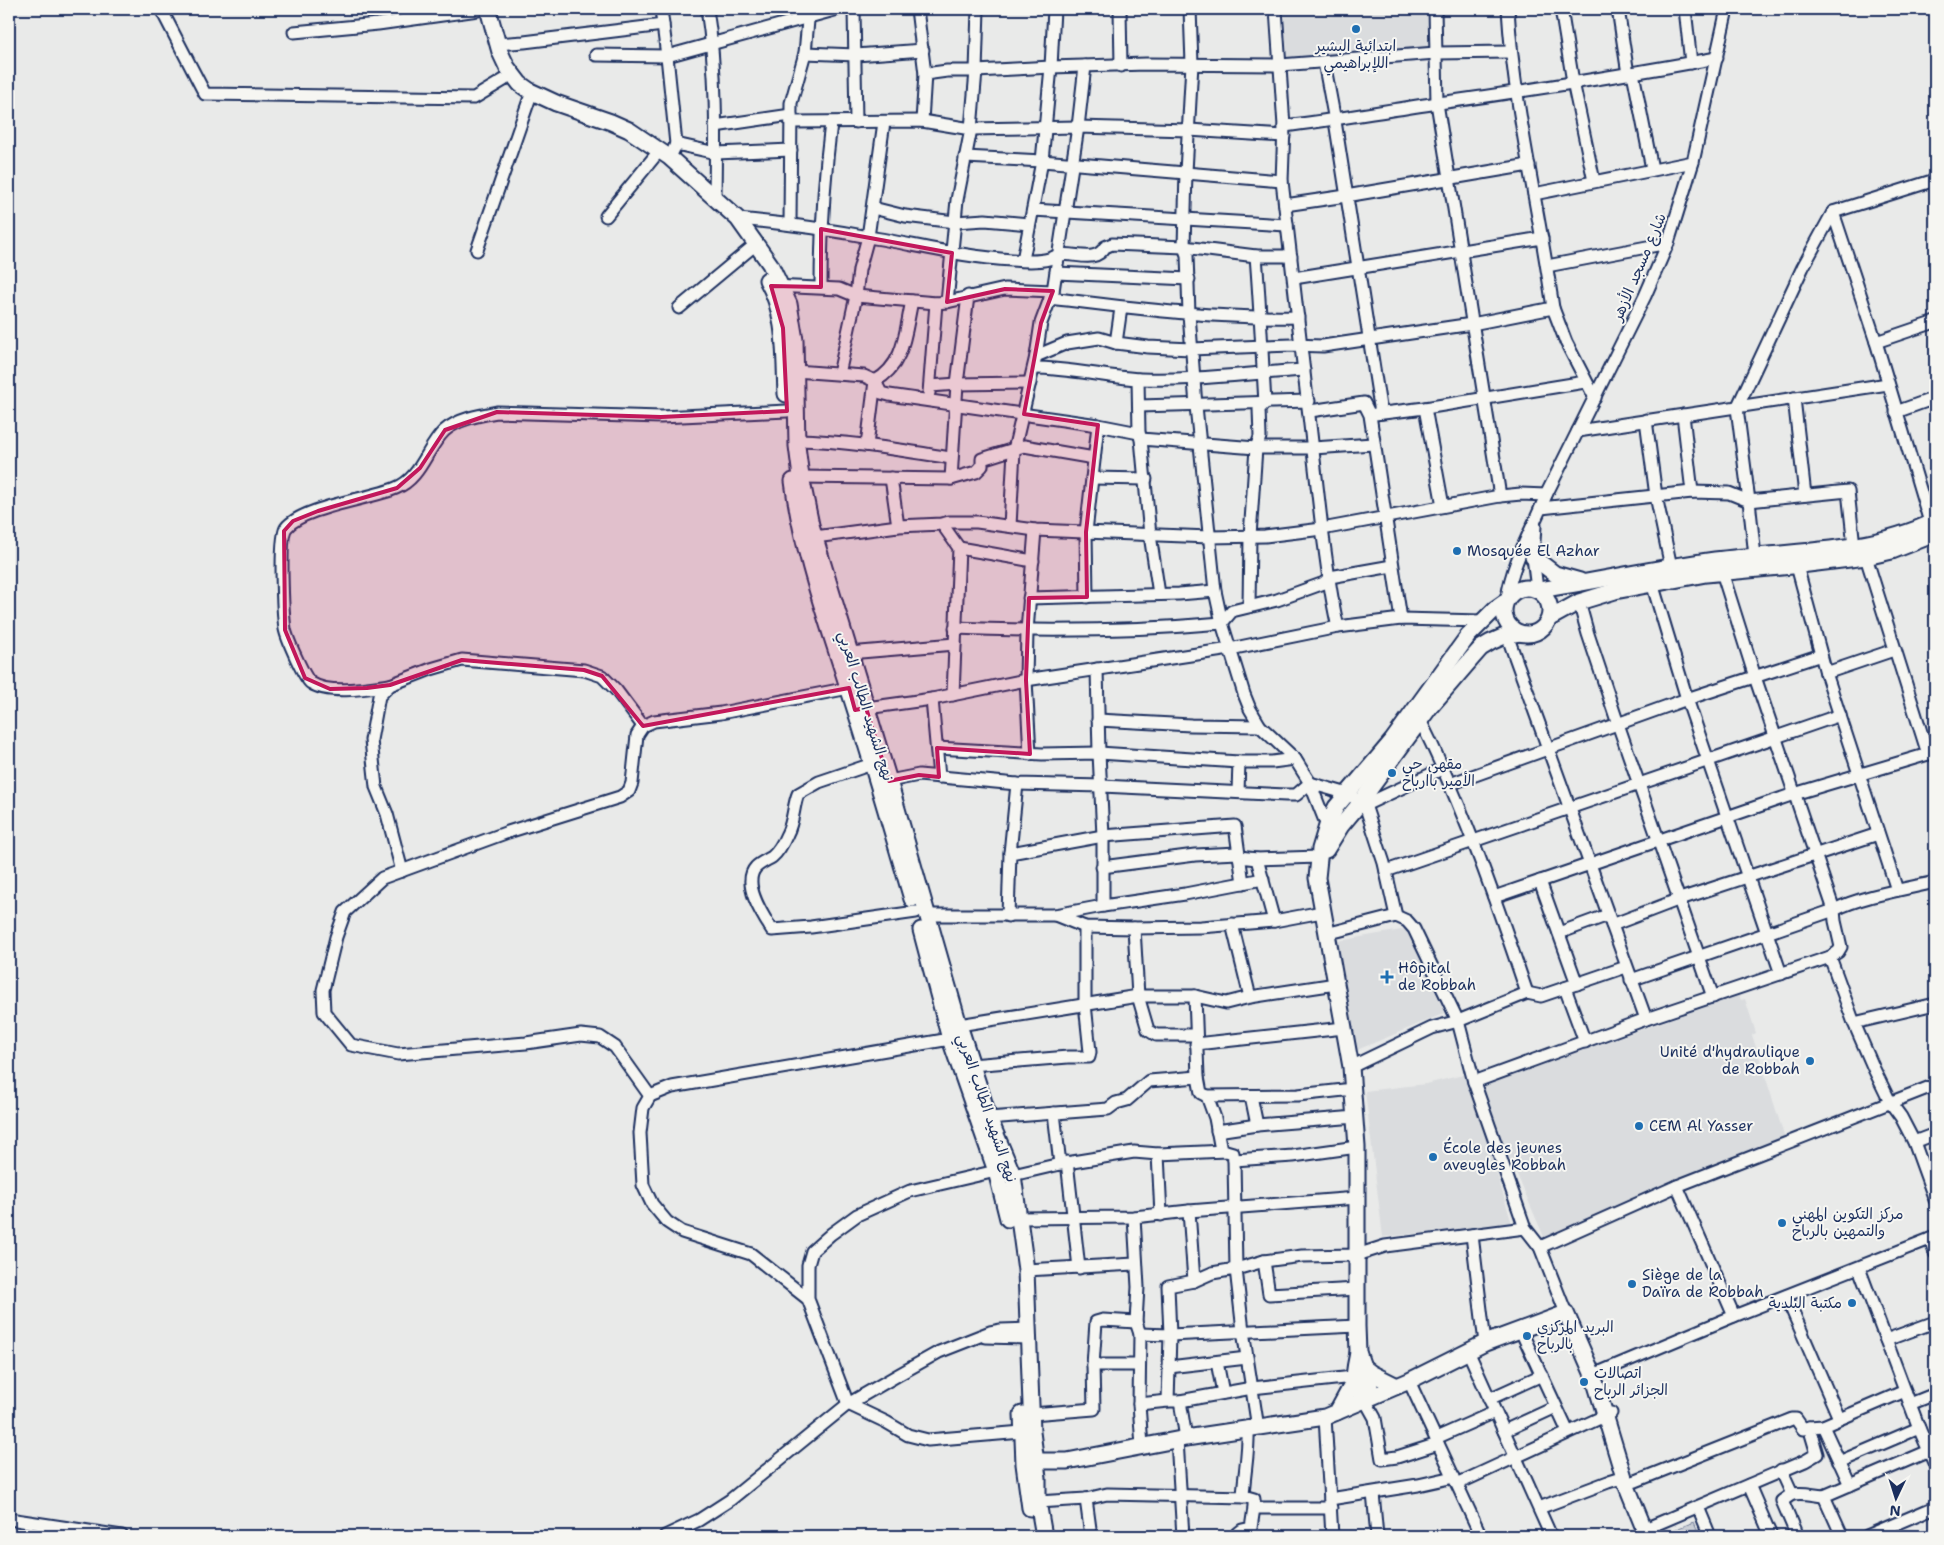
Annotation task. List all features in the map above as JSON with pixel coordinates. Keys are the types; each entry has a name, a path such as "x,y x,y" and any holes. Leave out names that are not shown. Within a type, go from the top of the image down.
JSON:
{"main road":[{"name":"نهج الشهيد الطالب العربي","path":"481,9 495,66 504,80 518,95 577,116 611,122 628,130 715,197 738,219 770,264 776,286 783,328 790,457 796,506 825,617 849,688 861,709 889,782 922,913 950,1039 996,1171 1006,1206 1017,1273 1032,1414 1030,1463"},
{"name":"نهج الشهيد الطالب العربي","path":"481,9 507,67 520,84 577,116"},
{"name":"نهج الشهيد الطالب العربي","path":"687,177 750,249 790,304 794,327 797,440 801,478 815,537 849,653 872,764 988,1118 1013,1175 1026,1270 1022,1432 1044,1536"},
{"path":"1538,590 1671,567 1854,546 1934,530"},
{"path":"1317,878 1326,850 1358,800 1450,682 1482,648 1514,634 1535,633 1541,630 1550,618 1579,602 1615,591 1722,572 1797,566 1866,557 1892,551 1934,530"},
{"path":"1533,557 1555,574 1586,583"},
{"path":"1330,1414 1357,1369 1357,1147 1351,1067 1322,912 1317,878 1318,857 1327,826 1336,807 1358,800 1392,740 1468,636 1482,621 1513,592 1520,588 1529,587 1538,590 1548,599 1550,618"},
{"path":"1506,600 1505,617 1514,634"},
{"path":"1030,1463 1067,1461 1181,1439 1253,1429 1330,1414 1369,1401 1486,1343 1566,1313 1593,1375 1631,1482 1652,1533"},
{"path":"1357,1369 1403,1383"},
{"path":"1357,1369 1369,1381 1369,1401"},
{"path":"1033,1479 1067,1461"},
{"name":"نهج الشهيد الطالب العربي","path":"1033,1479 1033,1536"}],"street":[{"path":"161,9 206,94 474,98 504,80"},
{"path":"294,32 378,24 481,9"},
{"path":"660,9 676,144"},
{"path":"707,9 713,44 716,154 715,197"},
{"path":"596,55 667,56 713,44 809,12 836,9"},
{"path":"854,9 856,122"},
{"path":"917,9 925,74 922,120"},
{"path":"928,399 941,302 952,253 956,200 971,128 976,71 978,9"},
{"path":"1023,260 1042,161 1052,67 1054,9"},
{"path":"1120,9 1121,66"},
{"path":"1190,9 1192,64 1184,247 1188,255 1191,349 1215,591 1222,623 1244,694 1260,726 1295,759 1310,783 1327,826"},
{"path":"1276,9 1284,131 1282,181 1322,529 1330,577 1330,597 1338,627"},
{"path":"1435,9 1437,103 1500,496"},
{"path":"1508,9 1510,52 1516,93 1547,266 1552,308 1585,382 1595,398"},
{"path":"1562,9 1573,82 1594,181"},
{"path":"1618,9 1630,74 1652,169"},
{"path":"1685,9 1691,62"},
{"name":"شارع مسجد الأزهر","path":"1506,600 1516,560 1536,522 1546,494 1645,296 1668,243 1693,162 1727,9"},
{"path":"790,224 791,103 805,53 809,12"},
{"path":"497,44 663,25"},
{"path":"805,53 856,54 922,50"},
{"path":"925,74 947,71 1085,66 1280,65 1436,53 1510,52"},
{"path":"715,126 791,119 831,123 922,120 971,128 1078,127 1284,131 1335,120 1437,103 1516,93 1717,58"},
{"path":"1324,62 1370,340 1375,414 1374,444 1401,619"},
{"path":"1010,526 1014,450 1024,414 1041,323 1056,273 1078,127 1085,66"},
{"path":"477,250 529,100"},
{"path":"839,374 856,296 859,270 868,237 884,122"},
{"path":"821,287 821,229 824,176 831,123"},
{"path":"676,144 716,154 791,150"},
{"path":"606,216 662,156 676,144"},
{"path":"965,157 1042,161 1282,181"},
{"path":"1534,194 1693,162"},
{"path":"1285,205 1529,165"},
{"path":"1755,556 1737,408 1803,267 1833,212 1935,180"},
{"path":"873,208 905,216 955,222 985,220 1029,224"},
{"path":"1033,210 1064,214 1287,225"},
{"path":"1833,212 1876,342 1896,412 1934,530"},
{"path":"738,219 790,224 952,253 1023,260 1050,259 1059,255 1097,256 1105,247 1112,244 1184,247 1256,256 1291,256"},
{"path":"1294,278 1542,238"},
{"path":"1547,266 1668,243"},
{"path":"679,308 750,249"},
{"path":"1249,606 1250,536 1256,448 1260,437 1259,409 1265,403 1256,256"},
{"path":"1056,273 1188,279"},
{"path":"776,286 821,287 839,289 856,296 941,302 1006,289 1051,294 1121,308 1261,318 1298,317"},
{"path":"950,479 957,384 968,296"},
{"path":"875,380 887,374 901,352 912,301"},
{"path":"1116,343 1121,308"},
{"path":"1035,362 1067,343 1099,338 1116,343 1148,347 1191,349 1323,346 1472,324 1552,308"},
{"path":"1876,342 1935,322"},
{"path":"1035,362 1050,368 1138,379 1194,378 1304,370"},
{"path":"796,370 864,376 875,380 881,393 1098,425 1140,436 1256,448 1313,448 1374,444"},
{"path":"1138,379 1140,436 1146,479 1150,535 1159,594"},
{"path":"867,445 875,380"},
{"path":"1375,414 1425,408 1585,382"},
{"path":"930,386 1030,383"},
{"path":"1578,431 1888,384"},
{"path":"1794,398 1805,495"},
{"path":"1896,412 1935,398"},
{"path":"1139,406 1265,403 1309,406 1364,402 1375,414"},
{"path":"1425,408 1443,506"},
{"path":"643,726 616,690 602,676 584,670 462,660 431,669 390,686 330,689 317,686 305,678 285,630 282,549 284,531 293,521 318,511 397,488 409,480 420,468 445,430 482,415 497,412 661,417 787,411"},
{"path":"1683,415 1692,492"},
{"path":"1646,420 1656,496 1671,567"},
{"path":"1088,597 1086,532 1098,425"},
{"path":"797,440 867,445 951,458"},
{"path":"801,478 950,479 976,472 982,466 982,459 1024,446 1094,458"},
{"path":"891,478 898,526"},
{"path":"1092,478 1146,479"},
{"path":"1541,508 1692,492 1729,493 1749,501 1848,492 1854,546"},
{"path":"815,537 898,526 949,522 977,522 1035,530 1209,537 1265,536 1322,529 1500,496 1546,494"},
{"name":"شارع مسجد الأزهر","path":"1536,522 1533,557 1538,590"},
{"path":"942,524 959,548 953,695"},
{"path":"1030,754 1026,680 1027,631 1035,530"},
{"path":"959,548 1033,561"},
{"path":"1494,897 1794,794 1931,753 1894,650 1866,557"},
{"path":"955,628 1027,631 1166,628 1222,623 1232,612 1277,600 1324,583 1330,577 1392,566"},
{"path":"1797,566 1826,672 1897,890"},
{"path":"1474,1082 1646,1019 1830,957 1838,952 1841,946 1834,910 1755,677 1722,572"},
{"path":"1652,583 1687,700 1781,974"},
{"path":"1029,598 1215,591"},
{"path":"1579,602 1618,724 1713,997"},
{"path":"861,709 932,699 1026,680 1230,649 1338,627 1401,619 1482,621"},
{"path":"1514,634 1548,749 1646,1019"},
{"path":"849,653 955,644"},
{"path":"1826,672 1894,650"},
{"path":"1450,784 1687,700 1821,655"},
{"path":"1097,669 1099,753 1102,786 1103,906"},
{"path":"390,686 379,696 371,740 376,787 386,814 402,871"},
{"path":"650,1096 615,1047 600,1038 581,1035 526,1044 398,1054 351,1045 324,1012 323,990 336,937 345,912 382,878 508,832 620,797 629,791 632,783 637,735 643,726 654,722 721,713 849,688"},
{"path":"932,699 939,777"},
{"path":"1386,871 1840,715"},
{"path":"1098,720 1191,725 1260,726"},
{"path":"1420,720 1444,768 1494,897 1527,993"},
{"path":"937,748 1030,754 1099,753 1239,762 1272,762 1295,759"},
{"path":"1238,792 1239,762"},
{"path":"872,764 819,782 798,794 795,813 787,834 774,855 755,868 752,874 751,886 759,910 772,930 922,913 1008,916 1055,915 1263,879"},
{"path":"1310,783 1358,800 1444,768"},
{"path":"889,782 919,775 1017,784 1238,792 1260,795 1296,795 1310,783"},
{"path":"1008,916 1010,853 1017,784"},
{"path":"1358,800 1386,871 1396,916"},
{"path":"1010,853 1103,836 1234,826 1244,883"},
{"path":"1559,933 1680,899 1878,834"},
{"path":"1102,867 1195,855 1238,855 1257,859 1318,857"},
{"path":"1257,859 1274,921"},
{"path":"1540,881 1577,984"},
{"path":"1631,980 1834,910 1846,904 1935,882"},
{"path":"1055,915 1085,927 1134,928 1274,921 1322,912"},
{"path":"1326,934 1396,916 1407,921 1414,929 1458,1021 1474,1082 1525,1228 1540,1246 1566,1313"},
{"path":"1232,924 1250,997"},
{"path":"971,1066 1068,1057 1088,1057 1090,1052 1086,1004 1085,927"},
{"path":"1134,928 1138,996 1148,1030 1156,1035 1196,1039 1344,1028"},
{"path":"1830,957 1854,1023 1890,1102 1901,1117 1914,1142 1933,1187 1935,1200"},
{"path":"1351,1067 1432,1028 1458,1021 1527,993 1541,996 1626,967"},
{"path":"959,1025 1138,996 1195,996 1226,1003 1250,997 1336,984"},
{"path":"1565,988 1585,1042"},
{"path":"1195,996 1198,1077 1201,1093 1207,1096 1251,1096 1298,1095 1353,1090"},
{"path":"1854,1023 1935,1004"},
{"path":"808,1299 751,1254 682,1232 667,1222 652,1204 643,1185 640,1133 643,1108 650,1096 672,1087 950,1039"},
{"path":"988,1118 1108,1109 1116,1103 1127,1100 1149,1081 1198,1077"},
{"path":"1540,1246 1677,1186 1935,1085"},
{"path":"1207,1096 1215,1118 1221,1150"},
{"path":"1251,1096 1257,1125"},
{"path":"1054,1113 1074,1219 1079,1268"},
{"path":"1217,1131 1257,1125 1356,1118"},
{"path":"1914,1142 1935,1134"},
{"path":"1234,1160 1293,1156 1357,1147"},
{"path":"1022,1432 928,1440 908,1435 848,1404 808,1299 808,1265 812,1252 831,1234 857,1215 910,1191 996,1171 1013,1175 1064,1163 1134,1152 1158,1154 1221,1150 1233,1153 1236,1202 1236,1269 1252,1388 1253,1429 1244,1471 1243,1497"},
{"path":"1158,1154 1162,1214"},
{"path":"1677,1186 1734,1316"},
{"path":"1018,1218 1134,1217 1357,1198"},
{"path":"1189,1211 1194,1280"},
{"path":"1134,1217 1135,1264 1138,1287 1136,1322 1140,1334 1138,1404 1142,1446"},
{"path":"1168,1401 1170,1335 1168,1286 1264,1261 1302,1256 1358,1255 1385,1246 1525,1228"},
{"path":"1472,1235 1486,1343"},
{"path":"1593,1375 1734,1316 1933,1238 1935,1253"},
{"path":"1264,1261 1269,1294 1358,1290"},
{"path":"1026,1270 1135,1264"},
{"path":"1859,1268 1919,1428 1935,1465"},
{"path":"1786,1296 1839,1418"},
{"path":"1032,1414 1094,1410 1093,1365 1096,1322 1103,1320 1136,1322"},
{"path":"1886,1340 1935,1322"},
{"path":"1140,1334 1170,1335 1357,1326"},
{"path":"665,1536 699,1520 730,1500 848,1404 940,1352 978,1336 1001,1330 1023,1334"},
{"path":"1522,1331 1568,1432"},
{"path":"1468,1351 1552,1536"},
{"path":"1169,1367 1247,1358"},
{"path":"1217,1362 1223,1393"},
{"path":"1093,1365 1139,1365"},
{"path":"1138,1404 1168,1401 1180,1402 1357,1369"},
{"path":"1489,1399 1542,1375"},
{"path":"1403,1383 1437,1441 1481,1536"},
{"path":"1539,1508 1618,1479 1631,1482 1792,1419 1796,1419 1803,1429 1823,1426 1905,1391"},
{"path":"1910,1404 1935,1394"},
{"path":"1369,1401 1375,1418 1382,1459 1396,1457 1437,1441 1496,1412"},
{"path":"1180,1402 1183,1536"},
{"path":"1504,1431 1556,1407"},
{"path":"1330,1414 1332,1536"},
{"path":"1254,1508 1331,1503 1373,1493 1455,1480 1517,1458 1608,1414"},
{"path":"1823,1426 1850,1485"},
{"path":"1652,1533 1698,1507 1817,1454 1809,1428"},
{"path":"1840,1462 1919,1428"},
{"path":"1771,1536 1775,1515 1782,1501 1792,1494 1809,1492 1814,1495 1824,1496 1929,1451"},
{"path":"1781,1470 1792,1494"},
{"path":"1749,1485 1775,1515 1797,1536"},
{"path":"1373,1493 1377,1536"},
{"path":"1038,1502 1086,1499 1107,1494 1243,1497 1254,1499 1251,1528 1242,1530 1237,1536"},
{"path":"1824,1496 1842,1536"},
{"path":"1086,1499 1092,1536"},
{"path":"1698,1507 1710,1536"},
{"path":"1867,1536 1935,1507"},
{"path":"9,1519 122,1536"}],"highlighted area":[{"path":"821,229 952,253 947,302 1005,289 1053,291 1041,323 1024,414 1098,425 1086,532 1087,597 1029,598 1026,680 1030,754 937,748 939,777 919,775 889,781 866,708 855,710 849,688 643,726 602,676 584,670 462,660 390,685 367,688 330,689 305,678 285,630 284,531 293,521 318,511 397,488 420,468 445,430 497,412 661,417 787,411 783,328 771,286 821,287"}],"shaded area":[{"name":"ابتدائية البشير اللإبراهيمي","path":"1284,9 1427,9 1428,49 1287,58"},
{"name":"Hôpital de Robbah","path":"1407,929 1445,1013 1357,1050 1338,941"},
{"name":"CEM Al Yasser","path":"1739,995 1741,1000 1745,999 1756,1033 1752,1035 1785,1138 1544,1237 1479,1087"},
{"name":"École des jeunes aveugles Robbah","path":"1467,1074 1512,1224 1383,1237 1365,1091 1426,1084"},
{"path":"1694,1522 1700,1536 1673,1536 1671,1531"}],"place":[{"name":"ابتدائية البشير اللإبراهيمي","path":"1356,29"},
{"name":"Mosquée El Azhar","path":"1457,551"},
{"name":"مقهى حي الأمير باارباح","path":"1392,773"},
{"name":"Hôpital de Robbah","path":"1387,977"},
{"name":"Unité d'hydraulique de Robbah","path":"1810,1061"},
{"name":"CEM Al Yasser","path":"1639,1126"},
{"name":"École des jeunes aveugles Robbah","path":"1433,1157"},
{"name":"مركز التكوين المهني والتمهين بالرباح","path":"1782,1223"},
{"name":"Siège de la Daïra de Robbah","path":"1632,1284"},
{"name":"مكتبة البلدية","path":"1852,1303"},
{"name":"البريد المركزي بالرباح","path":"1527,1336"},
{"name":"اتصالات الجزائر الرباح","path":"1584,1382"}]}
